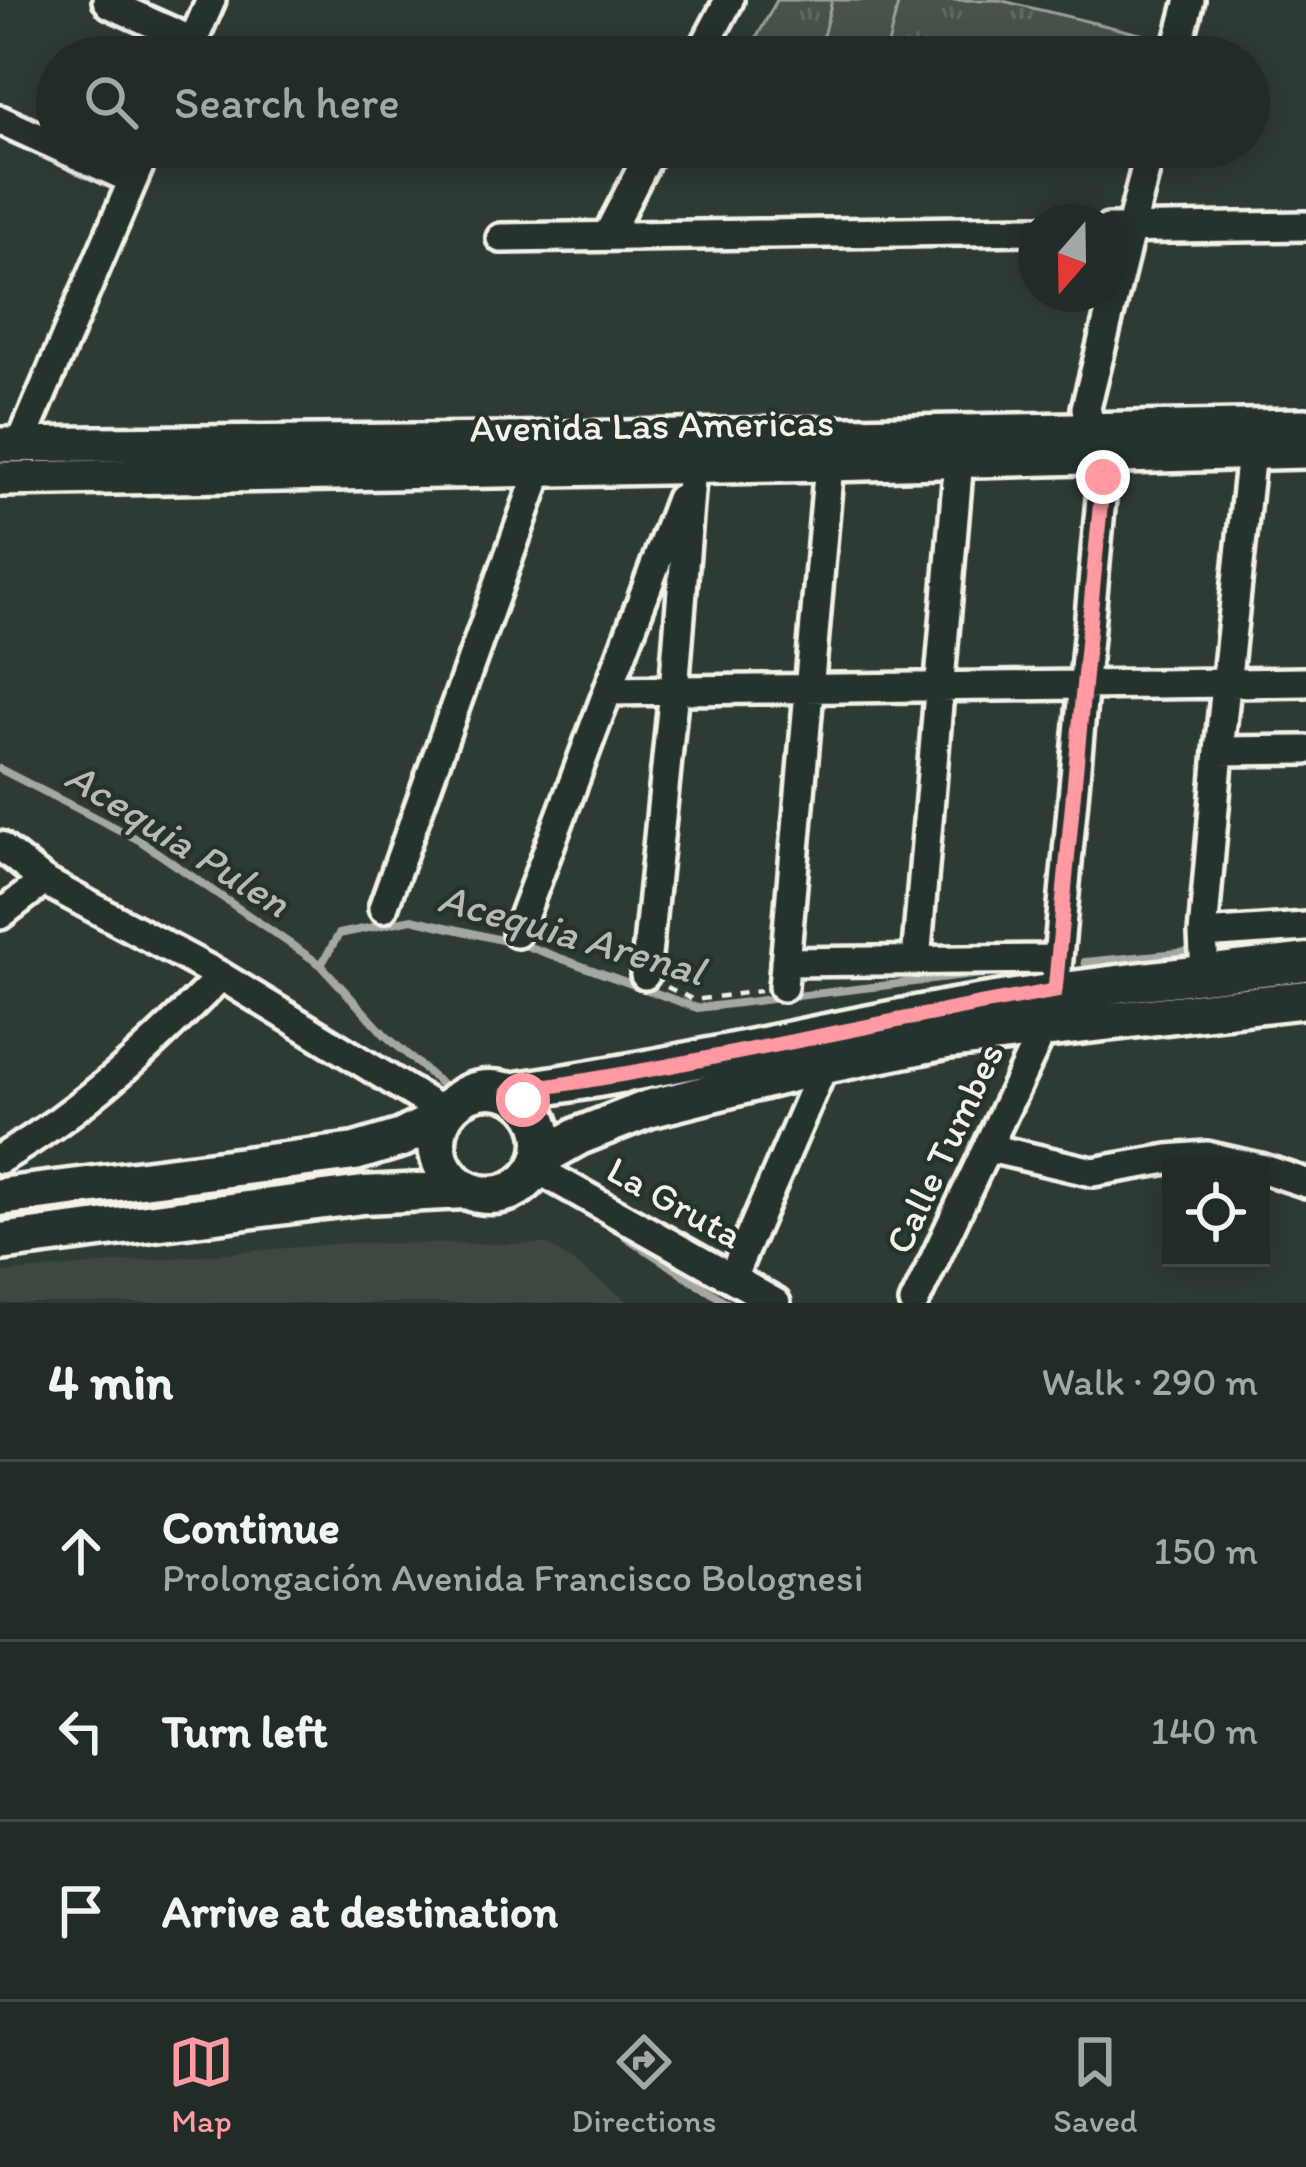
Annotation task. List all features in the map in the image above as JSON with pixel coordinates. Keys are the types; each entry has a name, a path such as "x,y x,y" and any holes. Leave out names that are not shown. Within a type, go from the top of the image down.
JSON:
{"main road":[{"path":"465,1190 442,1166 437,1133 444,1115 473,1091 509,1092 640,1072 903,1018 1056,975 1204,974 1306,962"},
{"path":"539,1163 616,1120 824,1065 946,1040 1306,999"},
{"path":"0,1242 363,1195 465,1190 498,1195 527,1181 539,1163 544,1141 534,1111 509,1092"},
{"path":"0,1197 356,1152 402,1138 444,1115"}],"street":[{"path":"107,0 166,36"},
{"path":"189,36 211,0"},
{"path":"711,36 729,0"},
{"path":"1181,36 1190,0"},
{"path":"3,131 36,141"},
{"path":"106,168 133,180"},
{"path":"10,445 138,168"},
{"path":"607,236 642,168"},
{"path":"1126,210 1143,168"},
{"path":"1126,228 1306,226"},
{"path":"501,238 1018,230"},
{"path":"829,464 784,975 916,961 1056,975 1103,477 1087,408 1104,312"},
{"name":"Avenida Las Americas","path":"10,445 543,454 692,466 829,464 959,460 1306,425"},
{"name":"Avenida Las Americas","path":"0,479 543,454 1093,443 1306,451"},
{"path":"1204,974 1203,934 1225,683 1251,452"},
{"path":"382,908 543,454"},
{"path":"916,961 959,460"},
{"path":"645,975 692,466"},
{"path":"517,933 692,466"},
{"path":"608,691 1306,682"},
{"path":"1219,751 1305,744"},
{"path":"0,846 44,881 221,976 444,1115"},
{"path":"0,915 44,881"},
{"path":"1203,934 1306,927"},
{"path":"0,1159 47,1132 96,1095 154,1045 221,976"},
{"name":"Calle Tumbes","path":"914,1303 1044,1027"},
{"path":"732,1278 824,1065"},
{"path":"989,1148 1093,1172 1162,1160"},
{"path":"1168,1159 1220,1159"},
{"name":"La Gruta","path":"539,1163 776,1303"},
{"path":"1270,1169 1302,1172"}],"path":[{"path":"645,975 694,1000 784,975"}],"shaded area":[{"path":"345,1243 547,1244 631,1303 0,1303 0,1273"}],"green space":[{"path":"777,0 999,0 1149,36 757,36"},
{"path":"832,0 899,0 890,36 823,36"}],"waterway":[{"name":"Acequia Pulen","path":"0,769 139,840 321,965 385,1035 442,1085"},
{"name":"Acequia Arenal","path":"321,965 339,934 412,919 527,946 697,1008 998,972"},
{"name":"Acequia Arenal","path":"1222,948 1306,942"},
{"name":"Acequia Arenal","path":"1085,962 1189,952"},
{"path":"626,1237 727,1303"}],"route":[{"path":"523,1100 509,1092 640,1072 1055,991 1103,477"}]}
